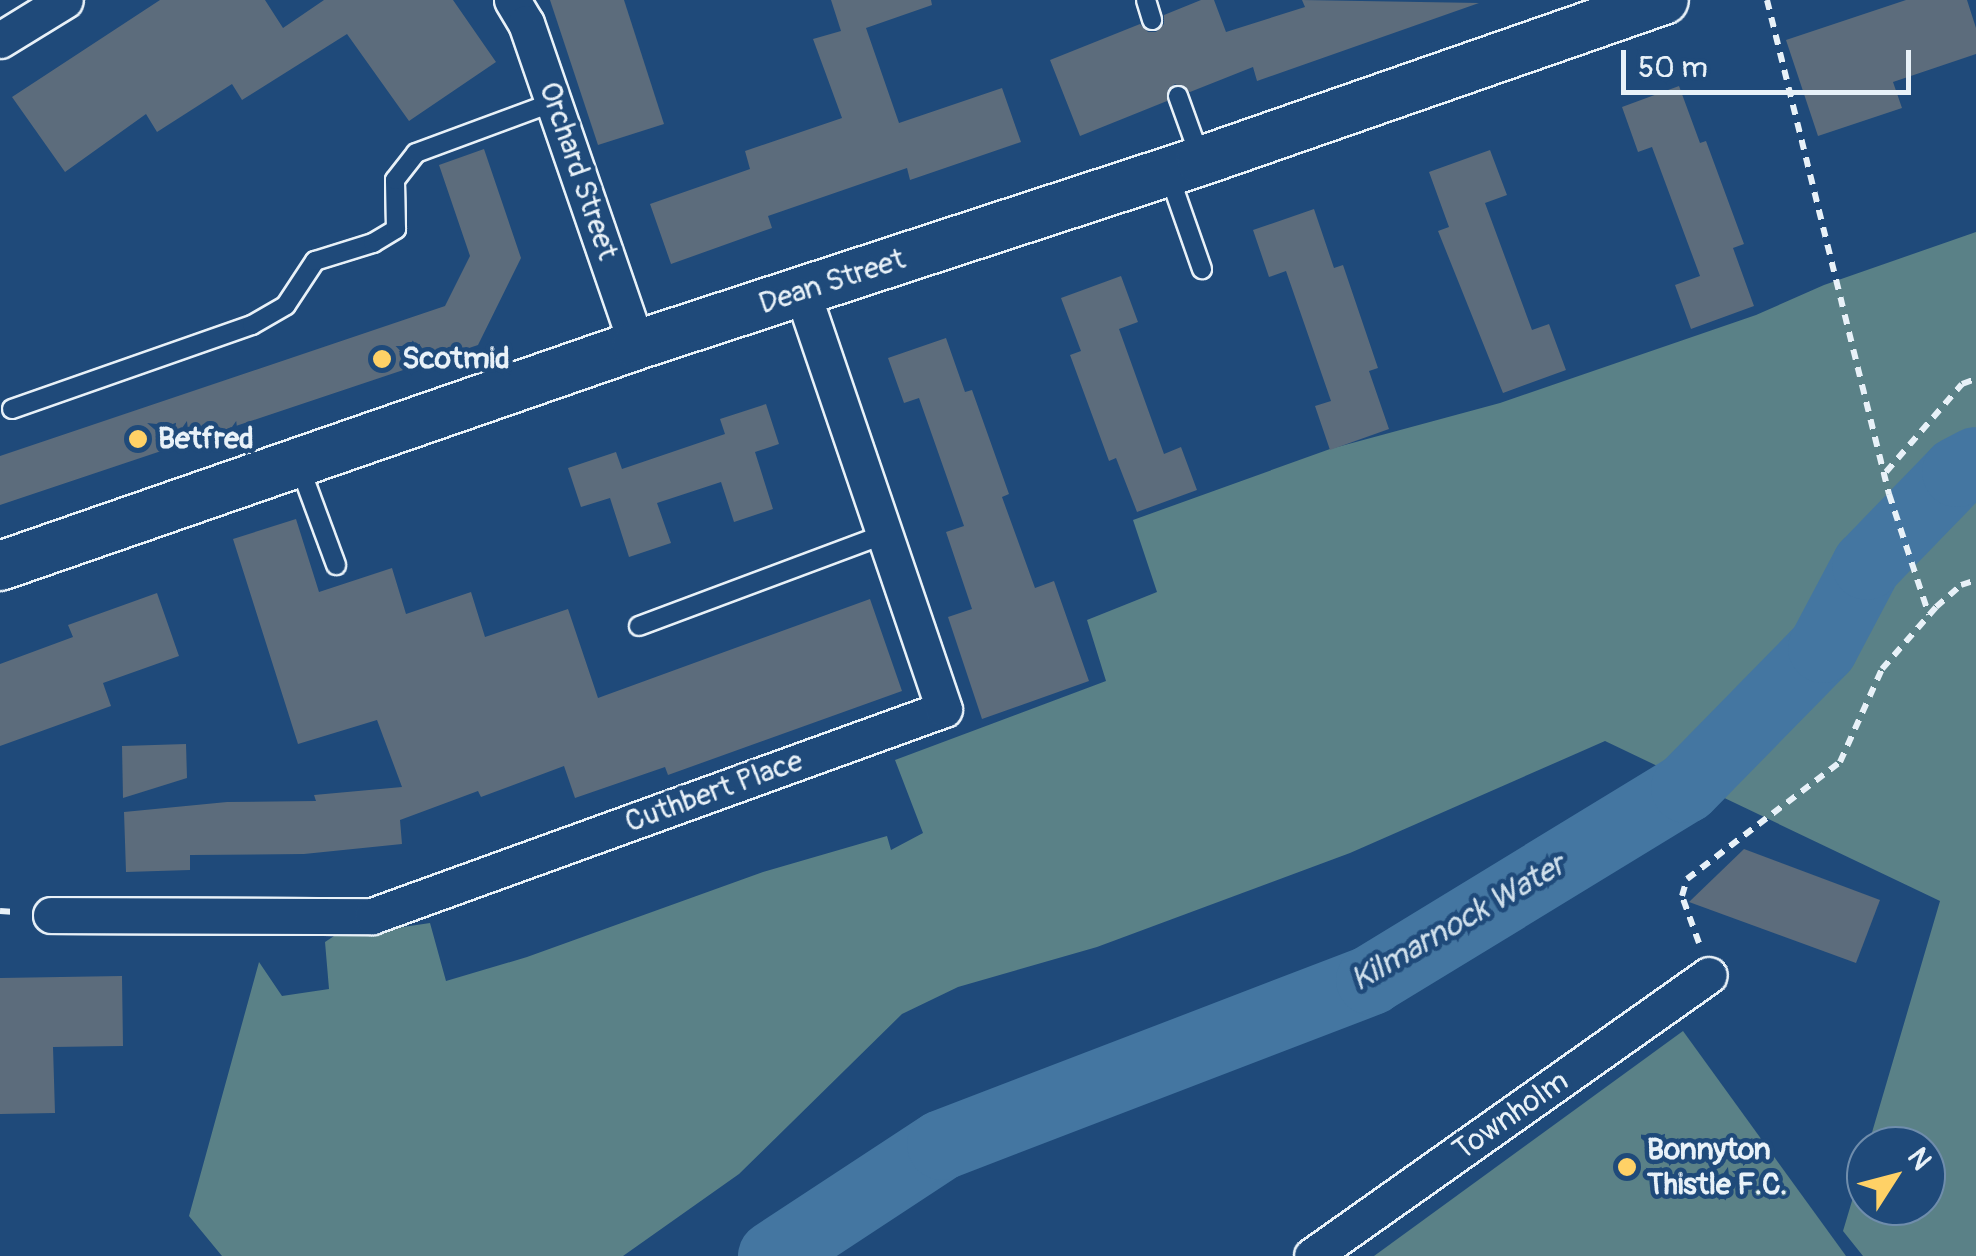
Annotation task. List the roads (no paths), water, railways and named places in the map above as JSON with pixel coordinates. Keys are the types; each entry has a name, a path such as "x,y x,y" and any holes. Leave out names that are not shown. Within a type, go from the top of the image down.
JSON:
{"main road":[{"name":"Dean Street","path":"0,566 637,344 1184,166 1664,0"}],"street":[{"path":"0,40 65,0"},
{"name":"Orchard Street","path":"512,0 526,23 637,344"},
{"name":"Cuthbert Place","path":"51,915 372,916 944,709 802,292"},
{"name":"Townholm","path":"1312,1256 1710,976"}],"lane":[{"path":"1146,0 1152,20"},
{"path":"1178,96 1184,166 1202,269"},
{"path":"12,409 252,326 286,305 316,262 373,243 396,229 395,180 416,153 554,102"},
{"path":"298,462 336,566"},
{"path":"639,626 884,534"}],"waterway":[{"name":"Kilmarnock Water","path":"773,1256 942,1145 1371,980 1686,788 1823,648 1867,565 1957,472 1976,462"}],"place":[{"name":"Scotmid","path":"382,359"},
{"name":"Betfred","path":"138,439"},
{"name":"Bonnyton Thistle F.C.","path":"1627,1167"}]}
